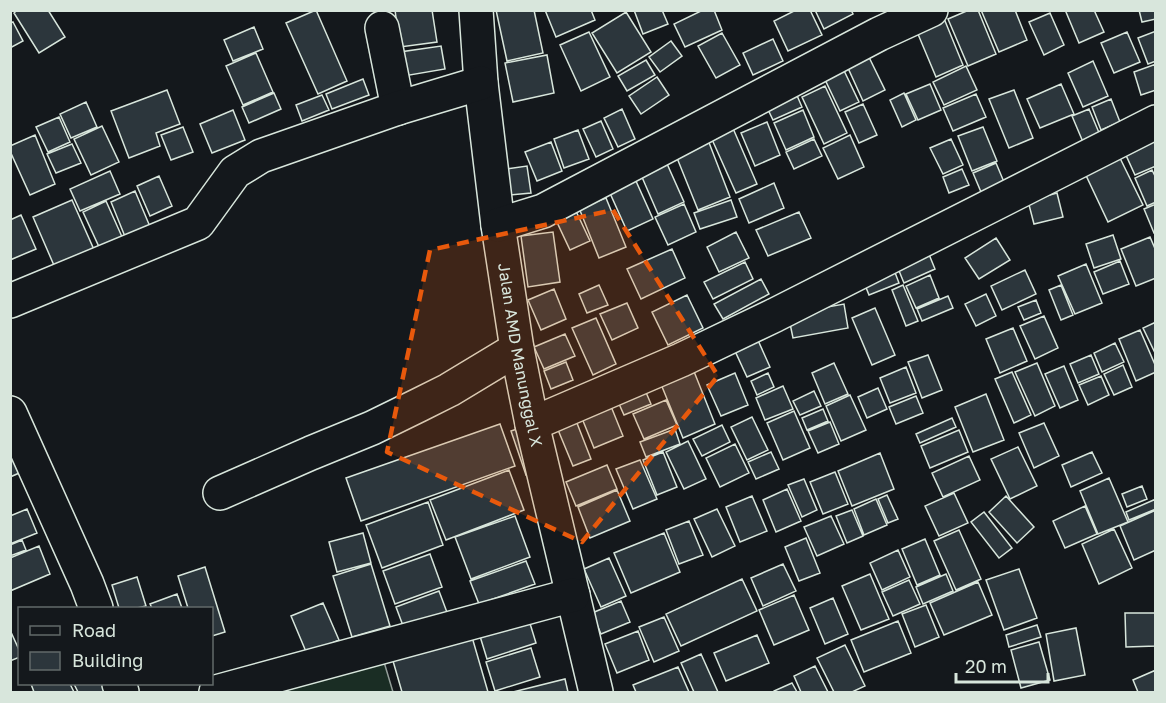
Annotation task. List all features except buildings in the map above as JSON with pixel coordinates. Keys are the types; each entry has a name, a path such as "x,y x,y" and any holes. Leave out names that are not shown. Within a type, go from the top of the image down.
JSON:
{"street":[{"name":"Jalan AMD Manunggal X","path":"476,10 481,83 498,225 517,350 532,424 596,693"},
{"path":"498,225 543,211 879,34 931,10"},
{"path":"382,28 398,108"},
{"path":"10,302 198,223 235,172 261,156 398,108 481,83"},
{"path":"532,424 681,360 764,320 1155,122"},
{"path":"220,493 372,428 449,390 517,350"},
{"path":"10,413 95,607"},
{"path":"216,693 573,595"}],"highlighted area":[{"path":"613,210 718,376 582,542 387,452 430,250"}],"green space":[{"path":"384,662 393,692 280,692"}]}
